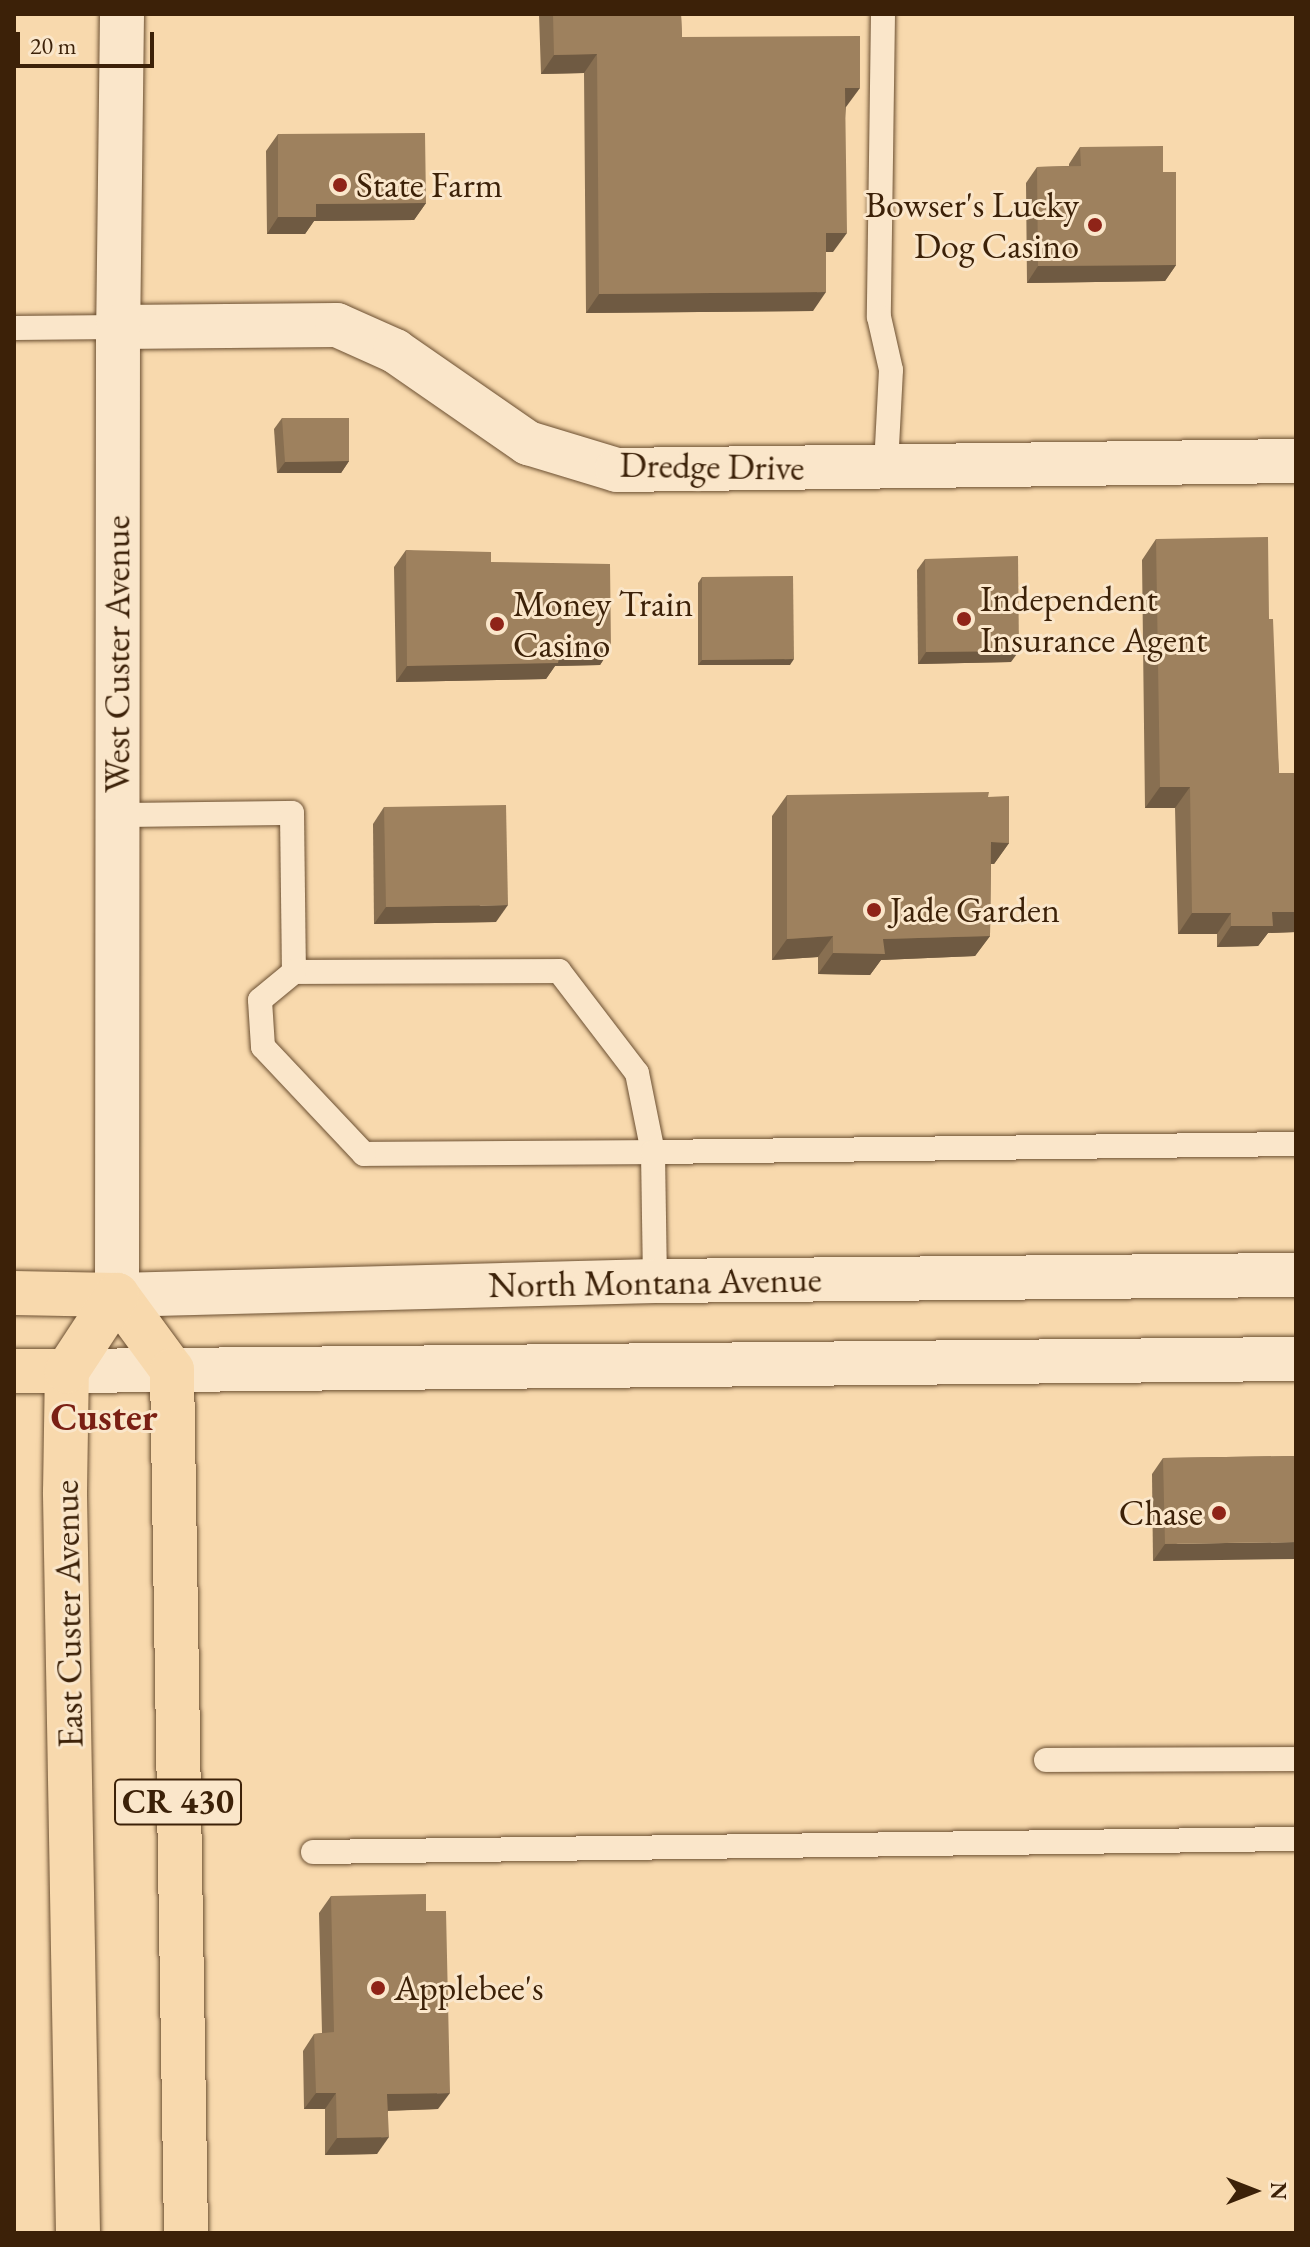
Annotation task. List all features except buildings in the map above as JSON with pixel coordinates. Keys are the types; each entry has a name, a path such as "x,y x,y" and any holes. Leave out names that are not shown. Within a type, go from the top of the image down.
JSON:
{"main road":[{"name":"West Custer Avenue","path":"117,1295 118,327 122,14"},
{"name":"Dredge Drive","path":"118,327 337,325 395,351 528,443 617,470 1296,461"},
{"name":"North Montana Avenue","path":"14,1293 117,1295 655,1281 1296,1275"},
{"path":"67,1371 117,1295 172,1370"},
{"path":"14,1371 1296,1359"},
{"name":"CR 430","path":"172,1370 186,2233"},
{"name":"East Custer Avenue","path":"67,1371 65,1508 78,2233"}],"lane":[{"path":"883,14 879,317 891,370 886,467"},
{"path":"14,328 118,327"},
{"path":"117,815 292,813 294,972"},
{"path":"655,1281 653,1152 637,1073 559,971 294,972 260,1000 263,1047 364,1154 653,1152 1296,1144"},
{"path":"1046,1760 1294,1759"},
{"path":"313,1852 1296,1839"}],"place":[{"name":"State Farm","path":"340,185"},
{"name":"Bowser's Lucky Dog Casino","path":"1095,225"},
{"name":"Independent Insurance Agent","path":"964,619"},
{"name":"Money Train Casino","path":"497,624"},
{"name":"Jade Garden","path":"874,910"},
{"name":"Chase","path":"1219,1513"},
{"name":"Applebee's","path":"378,1988"}],"district":[{"name":"Custer","path":"104,1417"}]}
